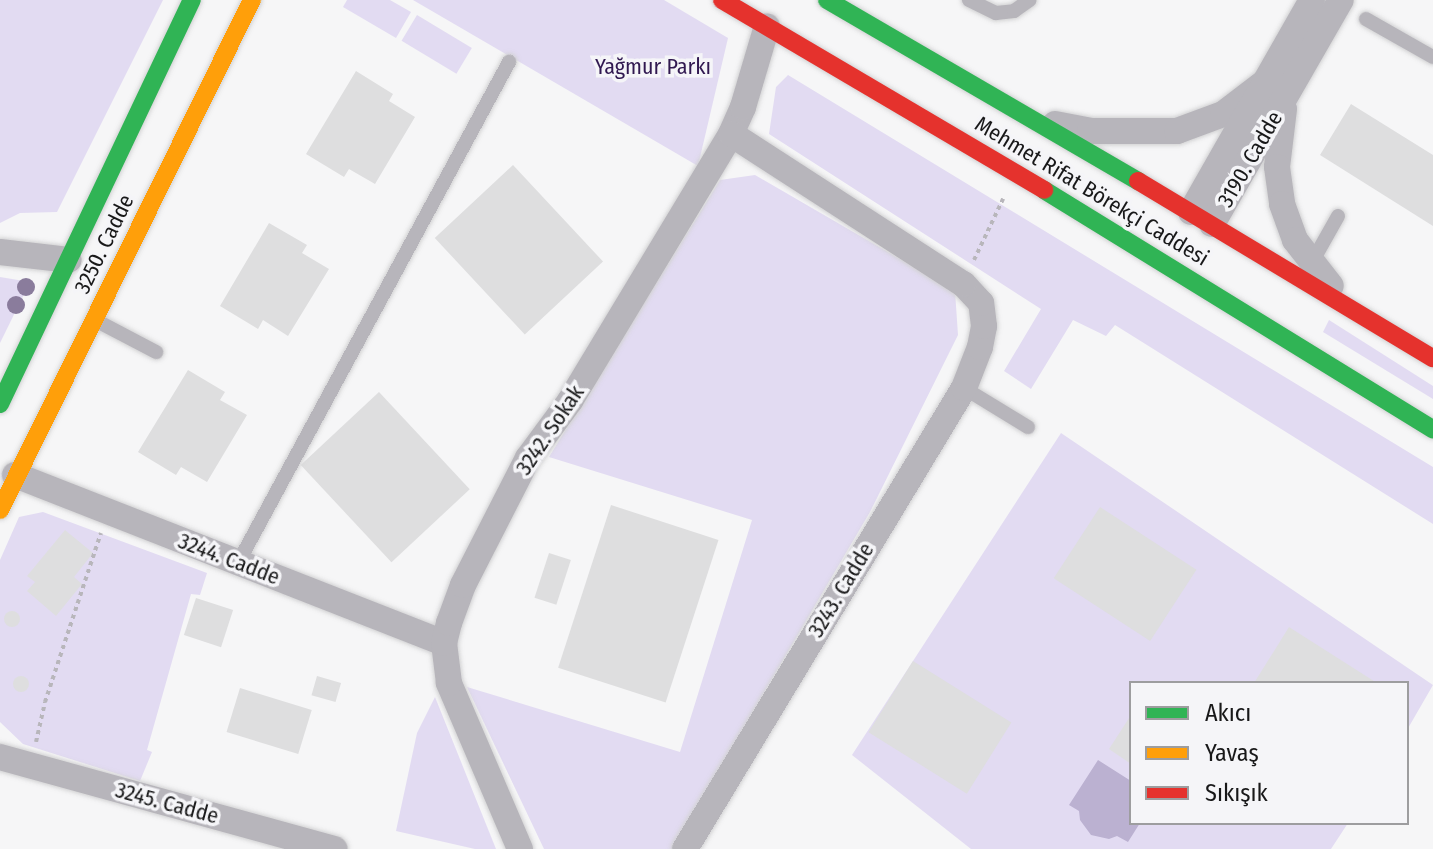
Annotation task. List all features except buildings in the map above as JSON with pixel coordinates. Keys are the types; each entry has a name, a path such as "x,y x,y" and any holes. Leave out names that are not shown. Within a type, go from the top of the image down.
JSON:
{"main road":[{"name":"3250. Cadde","path":"0,404 192,0"},
{"name":"3250. Cadde","path":"0,510 8,472 93,319 252,0"},
{"name":"Mehmet Rifat Börekçi Caddesi","path":"722,0 1015,173 1166,254 1433,429"},
{"name":"Mehmet Rifat Börekçi Caddesi","path":"827,0 1198,224 1367,317 1433,358"}],"street":[{"name":"3190. Cadde","path":"1312,0 1276,88 1277,167 1282,204 1295,240 1311,264 1367,317"},
{"name":"3190. Cadde","path":"1198,224 1276,88 1341,0"},
{"name":"3242. Sokak","path":"520,849 449,683 444,643 463,585 528,458 570,401 731,134 743,107 767,26"},
{"name":"3190. Cadde","path":"1011,109 1090,131 1177,131 1223,114 1276,88"},
{"path":"731,134 963,284"},
{"path":"0,252 69,260"},
{"name":"3243. Cadde","path":"685,849 964,388 980,347 984,326 981,303 963,284"},
{"name":"3244. Cadde","path":"8,472 444,643"},
{"name":"3245. Cadde","path":"0,757 335,849"}],"lane":[{"path":"969,0 996,13 1014,11 1030,0"},
{"path":"1366,19 1433,57"},
{"path":"238,563 509,62"},
{"path":"1311,264 1338,216"},
{"path":"93,319 156,352"},
{"path":"964,388 1028,427"}],"path":[{"path":"963,284 1015,173"},
{"path":"30,765 45,702 109,512"}],"green space":[{"path":"0,0 163,0 57,212 20,213 0,223"},
{"path":"347,0 390,0 411,12 396,38 343,7"},
{"name":"Yağmur Parkı","path":"413,0 664,0 728,38 698,166"},
{"path":"417,15 472,48 456,74 402,41"},
{"path":"788,75 1433,467 1433,524 1115,325 1106,336 1073,320 1031,389 1004,371 1041,309 769,134 776,87"},
{"path":"755,175 955,291 958,335 870,512 672,849 544,849 467,687 680,752 752,520 549,457 720,180"},
{"path":"0,277 30,282 0,343"},
{"path":"1329,320 1433,386 1433,399 1323,332"},
{"path":"1061,433 1433,685 1409,727 1409,681 1129,681 1129,825 1347,825 1331,849 971,849 852,755"},
{"path":"43,512 207,573 200,595 191,594 147,750 152,752 140,781 23,744 0,722 0,560 19,517"},
{"path":"435,697 496,849 475,849 396,831 417,733"}],"shaded area":[{"path":"1098,760 1129,780 1129,825 1139,825 1128,842 1117,836 1109,839 1091,835 1080,820 1079,811 1069,805"}],"traffic: fast":[{"path":"0,404 192,0"},
{"path":"827,0 1138,181"},
{"path":"1044,190 1433,429"}],"traffic: slow":[{"path":"0,510 252,0"}],"traffic: jam":[{"path":"722,0 1044,190"},
{"path":"1138,181 1433,358"}]}
